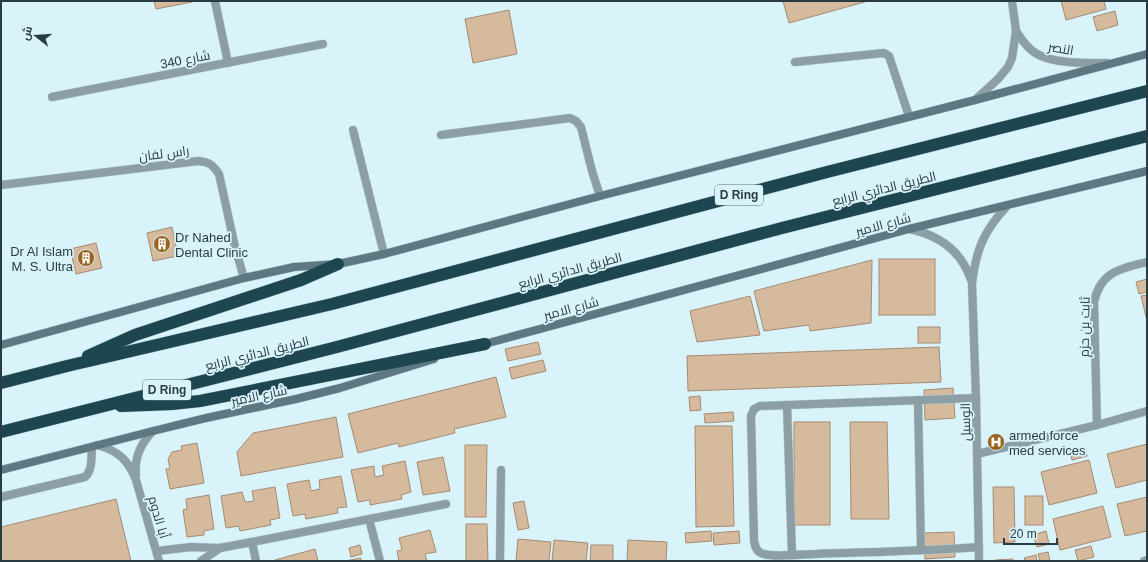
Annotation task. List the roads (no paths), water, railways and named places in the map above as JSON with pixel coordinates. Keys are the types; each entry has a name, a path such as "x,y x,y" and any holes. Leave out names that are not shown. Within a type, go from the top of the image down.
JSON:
{"highway":[{"name":"D Ring","path":"1,383 67,366 332,304 827,172 1147,91"},
{"name":"الطريق الدائري الرابع","path":"1,432 333,348 782,228 1147,136"},
{"path":"67,366 135,335 301,280 338,264"},
{"path":"102,406 172,404 200,401 485,344"}],"main road":[{"path":"1,345 244,278 294,267 338,264 384,254 600,196 1147,54"},
{"name":"شارع الامير","path":"1,470 153,430 318,394 485,344 909,229 1147,171"}],"street":[{"path":"215,1 228,63"},
{"path":"974,100 1008,67 1012,58 1016,32 1012,1"},
{"name":"النصر","path":"1016,32 1022,42 1042,57 1063,62 1113,63"},
{"name":"شارع 340","path":"52,97 323,44"},
{"path":"795,62 884,53 887,54 889,56 909,116"},
{"path":"441,135 570,118 581,126 592,172 600,196"},
{"path":"353,130 384,254"},
{"name":"راس لفان","path":"1,185 198,161 206,162 214,167 219,174 235,246 244,278"},
{"name":"الوسيل","path":"979,561 972,284 974,266 979,249 996,218 1007,206"},
{"name":"الوسيل","path":"909,229 934,236 949,247 962,260 968,271 972,284"},
{"name":"ثابت بن حزم","path":"1097,425 1094,302 1097,290 1104,279 1113,273 1147,262"},
{"path":"976,398 760,406 754,409 751,416 754,541 755,548 760,553 770,555 792,555 979,547"},
{"path":"918,400 921,550"},
{"path":"787,405 792,555"},
{"path":"977,454 1097,425 1147,411"},
{"path":"136,480 136,464 140,448 145,438 153,430"},
{"path":"1,497 86,477 90,470 95,446 108,448 118,453 132,470 136,480"},
{"path":"500,561 501,470"},
{"name":"أبا الدوم","path":"136,480 159,561"},
{"path":"157,551 190,547 220,548 446,504"},
{"path":"369,519 380,561"},
{"path":"252,542 256,561"},
{"path":"201,561 220,548"}],"place":[{"name":"Dr Nahed Dental Clinic","path":"162,244"},
{"name":"Dr Al Islam M. S. Ultra","path":"86,258"},
{"name":"armed force med services","path":"996,442"}]}
